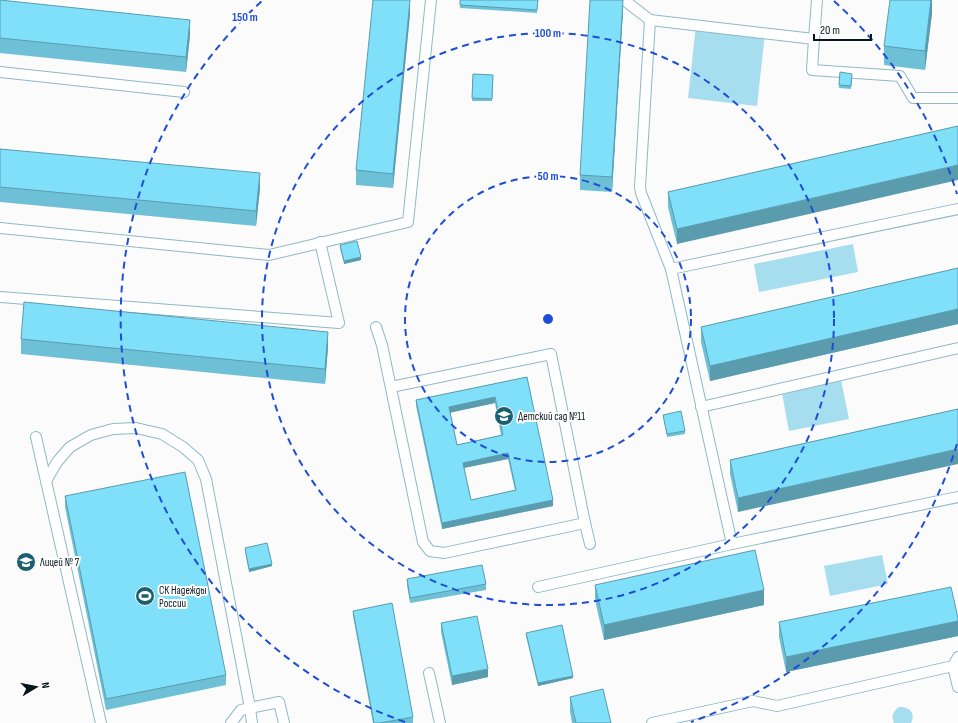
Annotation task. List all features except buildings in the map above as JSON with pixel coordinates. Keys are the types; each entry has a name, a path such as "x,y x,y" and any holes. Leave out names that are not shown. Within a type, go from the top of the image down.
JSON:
{"lane":[{"path":"0,228 269,255 408,222 431,0"},
{"path":"624,0 650,20 814,39"},
{"path":"817,0 812,70 900,76 913,98 958,98"},
{"path":"650,20 640,187 671,269 732,544"},
{"path":"0,72 184,92"},
{"path":"671,269 958,209"},
{"path":"0,297 339,324 320,242"},
{"path":"376,328 382,345 423,542 430,551 444,553 585,524"},
{"path":"701,407 958,348"},
{"path":"390,387 551,354 590,544"},
{"path":"46,481 57,462 70,447 91,435 113,429 136,428 162,434 184,447 198,460 206,479 252,723"},
{"path":"36,437 101,723"},
{"path":"538,586 732,544 958,498"},
{"path":"652,723 753,701 777,706 956,661 958,688"},
{"path":"429,673 440,723"},
{"path":"231,723 241,710 279,702 284,723"}],"shaded area":[{"path":"696,25 765,33 757,106 688,98"},
{"path":"853,244 858,272 759,292 754,264"},
{"path":"840,375 849,419 789,431 781,388"},
{"path":"882,555 888,584 830,596 824,566"},
{"path":"899,707 909,709 911,711 913,716 911,723 894,723 893,714"}],"place":[{"name":"Детский сад №11","path":"504,416"},
{"name":"Лицей № 7","path":"26,562"},
{"name":"СК Надежды России","path":"145,596"}]}
